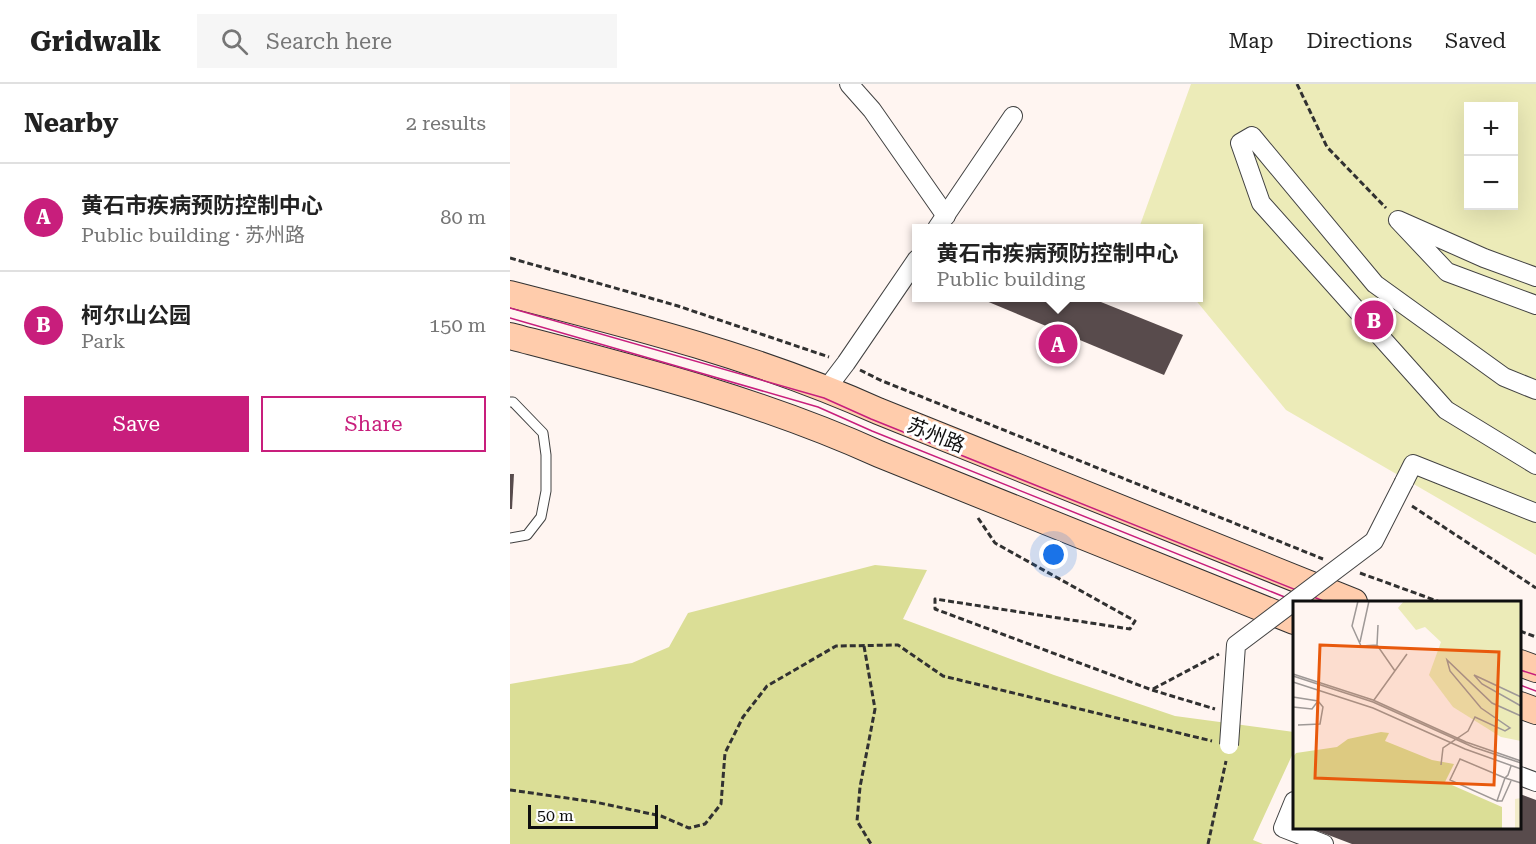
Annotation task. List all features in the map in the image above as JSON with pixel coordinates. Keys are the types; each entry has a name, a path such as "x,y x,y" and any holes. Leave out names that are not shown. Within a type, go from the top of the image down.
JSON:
{"main road":[{"name":"苏州路","path":"510,294 676,337 826,388 889,416 1348,601"},
{"name":"苏州路","path":"510,336 676,379 827,430 879,454 1293,621"},
{"path":"1521,663 1536,669"},
{"path":"1521,705 1536,711"}],"street":[{"path":"849,84 872,110 942,222 1013,116"},
{"path":"1536,390 1504,377 1374,284 1252,136 1240,144 1261,203 1446,410 1536,465"},
{"path":"1398,220 1484,258 1536,277"},
{"path":"1398,220 1447,272 1536,305"},
{"path":"826,388 846,363 912,266"},
{"path":"1294,601 1374,541 1413,464 1536,513"},
{"path":"1229,745 1236,645 1293,602"},
{"path":"1521,776 1536,782"},
{"path":"1293,803 1283,828 1324,844"}],"lane":[{"path":"510,538 527,535 541,517 546,491 546,455 543,433 511,403"}],"path":[{"path":"1297,84 1327,147 1398,220"},
{"path":"510,258 678,306 846,363 880,380 1332,562"},
{"path":"1404,482 1411,506 1536,588"},
{"path":"976,514 995,543 1135,621 1130,629 935,599 935,609 1152,690 1231,714"},
{"path":"1354,571 1435,601"},
{"path":"1521,631 1536,637"},
{"path":"510,790 595,802 661,816 689,828 705,824 721,804 725,753 743,717 767,686 836,646 898,645 943,676 1229,745 1208,844"},
{"path":"1152,690 1236,645"},
{"path":"864,646 875,709 860,787 857,821 871,844"}],"green space":[{"path":"1191,84 1536,84 1536,555 1286,410 1197,302 1203,302 1203,224 1140,224"},
{"path":"875,565 927,570 903,619 1054,675 1175,716 1293,732 1293,753 1253,840 1263,844 510,844 510,684 632,663 669,647 688,613"}],"building":[{"path":"989,302 1101,302 1183,335 1164,375"},
{"path":"510,474 514,474 512,509 510,509"},
{"path":"1521,794 1536,800 1536,844 1352,844 1313,829 1521,829"}],"tram line":[{"path":"510,308 824,398 1324,601"},
{"path":"510,318 818,407 872,431 1295,601"},
{"path":"1521,670 1536,675"},
{"path":"1521,685 1536,691"}],"place":[{"name":"柯尔山公园","path":"1374,320"},
{"name":"黄石市疾病预防控制中心","path":"1058,344"}]}
